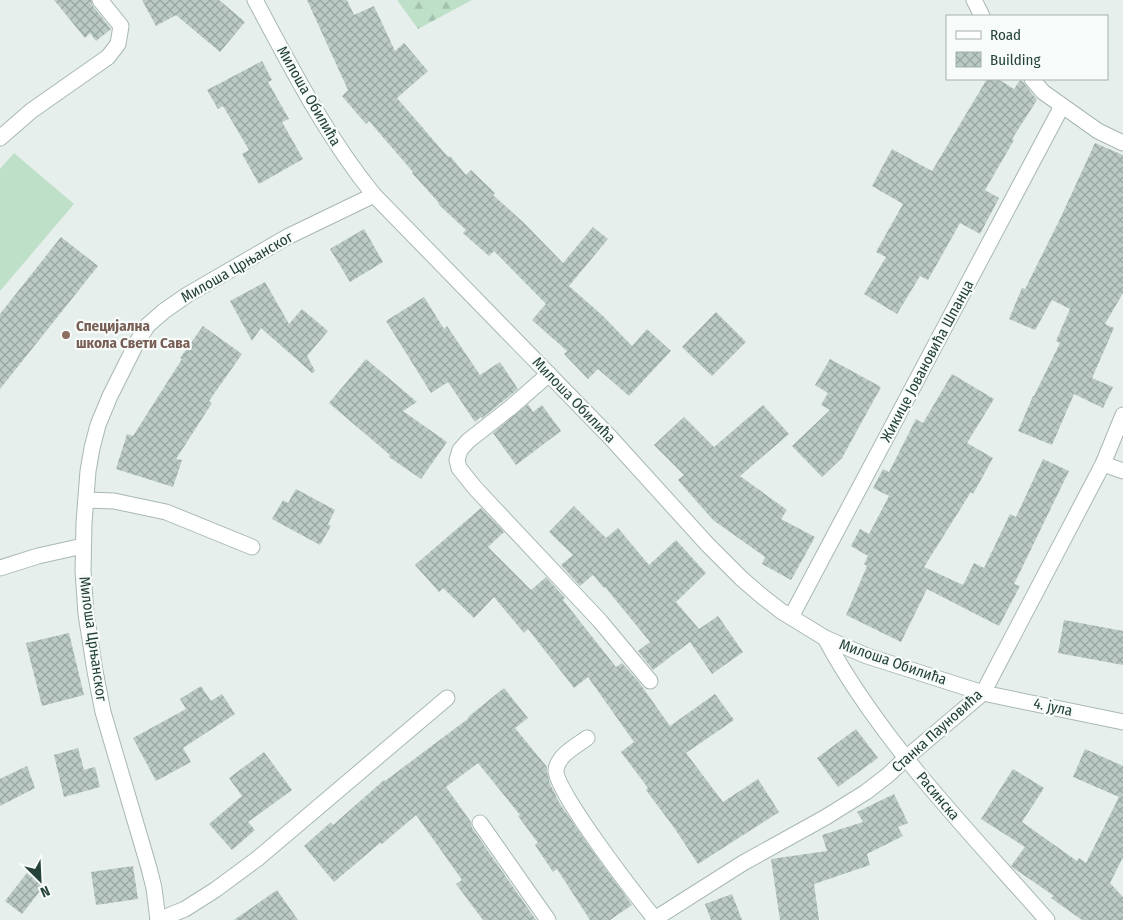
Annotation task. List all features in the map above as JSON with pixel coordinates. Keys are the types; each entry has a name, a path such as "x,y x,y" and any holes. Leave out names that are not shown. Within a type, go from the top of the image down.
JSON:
{"street":[{"path":"0,138 31,111 108,57 118,44 121,26 100,0"},
{"name":"Милоша Обилића","path":"255,0 293,70 353,170 374,195 609,436 707,544 763,597 825,638 867,656 983,693"},
{"path":"974,0 982,15"},
{"path":"1033,80 1042,92 1062,106 1098,131 1123,143"},
{"name":"Жикице Јовановића Шпанца","path":"791,617 1062,106"},
{"name":"Милоша Црњанског","path":"158,920 154,888 149,868 98,690 84,594 83,546 86,500 92,448 98,425 137,342 148,325 164,311 187,295 279,242 374,195"},
{"path":"549,374 468,441 460,450 457,460 459,468 475,488 600,621 650,682"},
{"name":"Станка Пауновића","path":"654,920 743,863 826,817 866,792 983,693 1103,464 1123,414"},
{"path":"1103,464 1123,471"},
{"path":"86,500 114,501 166,512 252,547"},
{"path":"0,568 38,556 83,546"},
{"name":"Расинска","path":"825,638 838,664 876,720 947,808 1047,920"},
{"name":"4. јула","path":"983,693 1123,722"},
{"path":"158,920 186,909 257,859 447,698"},
{"path":"587,738 562,756 556,772 558,779 588,830 654,920"},
{"path":"480,823 548,920"}],"green space":[{"path":"397,0 472,0 418,29"},
{"path":"14,153 74,204 0,291 0,169"}],"building":[{"path":"54,0 91,0 93,6 111,29 96,41 90,33 85,38"},
{"path":"142,0 219,0 245,22 220,52 176,15 156,26"},
{"path":"307,0 347,0 354,15 374,6 395,51 404,43 428,71 397,98 466,175 471,170 495,193 493,195 524,223 563,263 593,227 608,239 569,286 603,316 632,346 647,329 671,351 629,396 598,369 588,379 564,354 567,351 532,320 546,304 494,251 489,256 463,233 466,230 438,204 369,121 366,124 342,96 348,90"},
{"path":"262,61 272,80 268,82 289,119 282,122 303,159 259,184 242,154 249,150 223,106 218,109 207,90"},
{"path":"986,80 1000,80 1014,89 1020,80 1023,82 1037,100 1012,139 1014,140 985,190 999,198 980,234 960,223 928,280 920,276 897,314 864,294 886,257 876,252 903,204 872,186 892,149 932,171"},
{"path":"1095,143 1123,155 1123,293 1105,324 1114,328 1092,378 1113,387 1103,408 1074,394 1052,445 1018,431 1033,396 1060,343 1056,341 1070,309 1052,300 1035,330 1009,319 1022,288 1025,289"},
{"path":"364,229 383,262 350,282 330,249"},
{"path":"61,237 98,266 0,389 0,314"},
{"path":"265,282 289,324 302,309 328,331 307,356 315,371 312,373 261,328 252,341 230,301"},
{"path":"424,297 444,329 447,326 480,375 500,362 518,389 475,422 448,382 431,393 386,321"},
{"path":"716,312 746,342 712,376 682,347"},
{"path":"203,326 242,354 209,401 212,403 176,459 182,460 173,487 116,469 127,434 133,436 182,359 180,358"},
{"path":"366,359 417,402 403,411 447,442 421,479 389,457 390,455 329,403"},
{"path":"830,359 881,387 842,458 822,477 792,446 830,410 821,405 828,393 815,385"},
{"path":"952,374 994,399 967,443 993,458 973,494 971,492 924,567 963,585 974,563 984,568 1010,514 1016,517 1043,459 1069,471 1014,584 1020,586 999,626 927,589 901,642 846,615 867,566 864,564 868,556 851,546 860,529 869,534 889,496 873,488 883,469 889,472 916,419 923,423"},
{"path":"528,404 533,412 542,405 561,431 516,465 493,433"},
{"path":"763,405 789,434 740,476 787,510 781,519 815,537 791,580 762,564 765,557 713,520 678,480 684,475 654,445 684,417 714,447"},
{"path":"296,489 335,510 328,524 331,526 320,545 272,519 283,500 288,503"},
{"path":"574,506 606,538 618,528 649,565 676,540 706,573 676,602 699,629 718,616 743,652 712,674 690,642 653,670 638,651 650,642 605,587 593,575 580,586 561,565 573,555 549,532"},
{"path":"481,508 504,532 488,547 531,590 546,577 565,598 563,600 616,667 622,663 638,681 670,726 715,694 734,720 686,753 723,802 758,779 779,812 698,864 646,790 648,788 621,752 634,742 588,677 574,688 528,629 524,633 494,597 474,618 443,588 439,592 415,565"},
{"path":"1064,620 1123,631 1123,665 1058,653"},
{"path":"69,633 84,695 42,706 26,643"},
{"path":"201,686 211,701 222,694 235,714 183,748 191,762 156,781 133,738 186,709 180,699"},
{"path":"504,688 528,718 515,728 547,767 550,784 560,804 632,905 610,920 590,920 557,869 553,872 535,845 538,843 518,816 520,815 478,763 446,787 536,920 483,920 456,884 462,880 416,815 334,882 304,846 331,822 333,825 384,780 469,718"},
{"path":"856,729 878,758 838,787 817,758"},
{"path":"78,748 84,770 95,767 100,787 64,797 54,755"},
{"path":"1085,749 1123,766 1123,857 1110,883 1123,897 1123,920 1082,920 1051,898 1054,896 1011,866 1025,847 981,819 1013,769 1044,788 1022,822 1077,861 1079,858 1086,863 1119,797 1073,777"},
{"path":"264,752 292,790 248,822 255,830 232,850 209,824 242,796 229,778"},
{"path":"27,766 35,788 0,806 0,779"},
{"path":"894,794 908,823 898,827 903,836 867,854 870,865 814,884 819,920 780,920 771,859 827,851 822,835 863,822 857,812"},
{"path":"133,866 138,899 96,905 91,872"},
{"path":"27,873 44,886 22,914 5,901"},
{"path":"277,890 298,920 234,920"},
{"path":"732,894 742,920 711,920 705,904"}],"place":[{"name":"Специјална школа Свети Сава","path":"66,335"}]}
